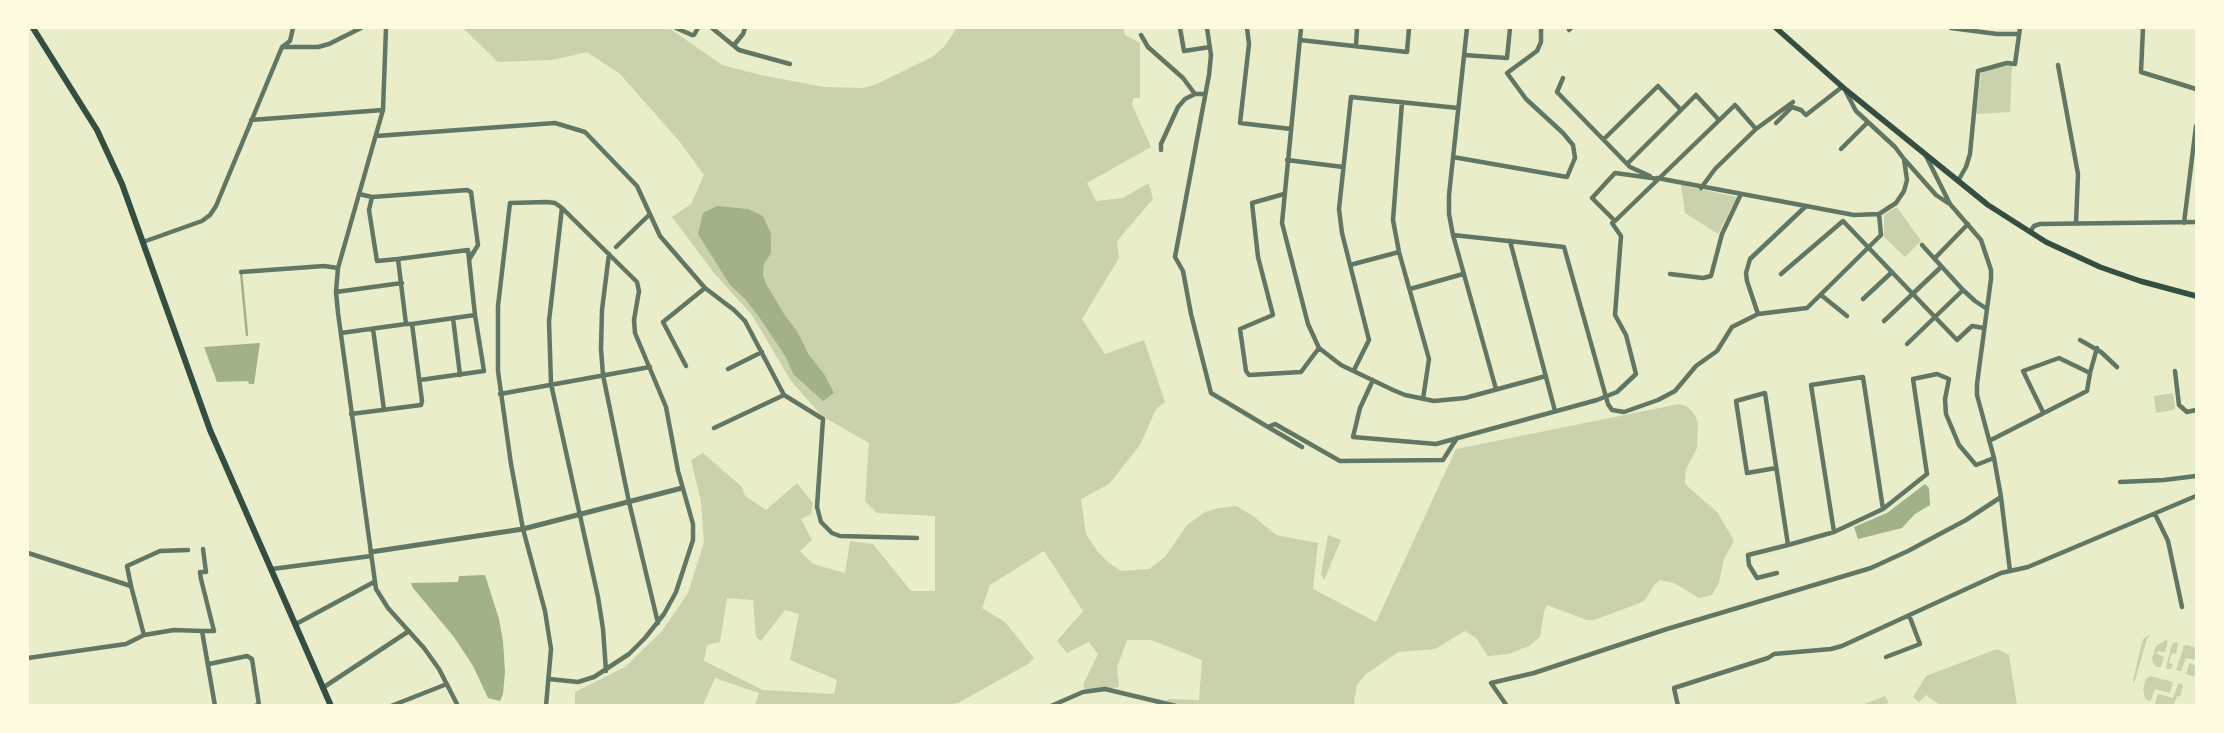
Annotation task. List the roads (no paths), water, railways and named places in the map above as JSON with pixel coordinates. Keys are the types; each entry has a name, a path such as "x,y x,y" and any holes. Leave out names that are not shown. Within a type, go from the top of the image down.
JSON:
{"main road":[{"path":"33,28 97,130 122,184 210,430 331,706"},
{"path":"1776,28 1844,89 1958,182 1988,205 2030,232 2064,252 2100,267 2140,281 2196,296"}],"street":[{"path":"143,242 202,221 210,215 216,206 282,47 290,41 293,28"},
{"path":"282,47 318,47 329,44 362,28"},
{"path":"386,28 383,110 338,268 336,292 374,582 380,598 439,669 458,706"},
{"path":"676,28 692,35 698,28"},
{"path":"712,28 739,50 790,64"},
{"path":"734,44 743,34 745,28"},
{"path":"1180,28 1184,51 1210,47"},
{"path":"1207,28 1211,54 1175,256 1183,271 1191,314 1211,393 1302,447"},
{"path":"1247,28 1249,44 1240,123 1291,130"},
{"path":"1301,28 1282,223 1308,324 1319,348 1328,357 1373,380 1405,395 1423,399 1448,400 1546,376"},
{"path":"1356,46 1357,28"},
{"path":"1300,40 1407,52 1410,28"},
{"path":"1467,28 1453,157 1450,214 1453,235 1496,389"},
{"path":"1464,54 1507,58 1510,28"},
{"path":"1453,157 1567,177 1575,158 1573,145 1563,133 1526,99 1507,73 1537,51 1541,42 1541,28"},
{"path":"1951,28 1997,34 2019,34"},
{"path":"1958,182 1970,154 1978,71 2007,63 2015,64 2020,28"},
{"path":"2143,28 2141,72 2196,89"},
{"path":"1141,35 1148,47 1183,78 1195,94"},
{"path":"2058,65 2077,167 2076,224"},
{"path":"1563,78 1558,92 1627,164 1634,170 1659,179"},
{"path":"1604,139 1658,86 1681,110"},
{"path":"1776,123 1792,107 1806,114 1844,89 1856,111 1895,147 1936,195 1950,204 1981,240 1991,270 1977,395 1994,458 2002,497 2010,571"},
{"path":"1160,150 1178,107 1185,99 1195,94 1205,94"},
{"path":"1354,370 1369,340 1350,265 1339,209 1342,166 1351,96 1458,108"},
{"path":"1627,164 1696,96 1719,120"},
{"path":"1402,102 1393,198 1393,220 1399,252 1429,358 1423,399"},
{"path":"1702,188 1715,169 1756,129 1793,102"},
{"path":"1373,380 1360,408 1353,437 1436,444 1556,411 1616,392 1636,374 1626,335 1615,314 1621,236 1612,223 1735,105 1756,129"},
{"path":"251,120 383,110"},
{"path":"1841,149 1867,122"},
{"path":"376,136 555,123 585,132 637,186 660,236 705,288 739,314 762,352 784,395 823,419 816,507 817,514 826,528 840,536 917,538"},
{"path":"2184,223 2196,126"},
{"path":"1926,156 1950,204"},
{"path":"1615,221 1592,198 1615,173 1659,179 1854,215 1879,214 1896,203 1904,191 1907,180 1904,159"},
{"path":"1288,160 1342,166"},
{"path":"359,194 372,197 467,190 471,192 478,245 469,258"},
{"path":"1284,194 1252,203 1258,257 1273,315 1240,329 1246,371 1249,375 1301,372 1319,348"},
{"path":"1670,274 1702,278 1710,276 1722,234 1741,194"},
{"path":"372,197 369,210 376,262 468,250 475,315 484,371 420,380"},
{"path":"546,706 551,649 545,611 523,529 500,394 496,328 510,203 546,202 562,208 638,282 639,291 634,325 638,341 666,407 682,488 693,524 692,540 676,592 658,623 629,654 606,671 586,681 549,679"},
{"path":"1758,314 1747,281 1746,273 1750,259 1806,206"},
{"path":"562,208 549,321 551,384 601,614 606,671"},
{"path":"616,247 650,214"},
{"path":"1453,235 1564,246 1606,396 1612,410 1624,412 1658,400 1675,391 1696,366 1717,351 1732,327 1758,314 1807,308 1881,235 1879,214"},
{"path":"1781,274 1843,221 1845,223 1854,215"},
{"path":"2030,232 2034,226 2040,224 2196,222"},
{"path":"1845,223 1957,340 1972,326 1984,328"},
{"path":"1935,258 1968,224"},
{"path":"1510,241 1556,411"},
{"path":"1922,244 1963,290 1987,309"},
{"path":"1350,265 1399,252"},
{"path":"609,254 602,310 601,349 603,375 629,502 658,623"},
{"path":"351,414 421,405 420,380 398,259"},
{"path":"242,272 324,266 338,268"},
{"path":"1884,321 1941,267"},
{"path":"1864,299 1891,273"},
{"path":"1410,289 1464,274"},
{"path":"336,292 402,283"},
{"path":"686,366 663,322 705,288"},
{"path":"1907,344 1963,290"},
{"path":"1821,295 1846,316"},
{"path":"341,333 475,315"},
{"path":"453,318 460,374"},
{"path":"373,329 384,410"},
{"path":"2080,340 2097,348 2117,367"},
{"path":"1989,441 2087,391 2097,348"},
{"path":"728,369 762,352"},
{"path":"2043,412 2023,372 2059,358 2090,373"},
{"path":"500,394 650,367"},
{"path":"2175,371 2179,405 2187,412 2196,410"},
{"path":"1777,573 1757,578 1749,565 1748,555 1834,532 1884,509 1927,474 1913,379 1937,374 1949,379 1945,399 1946,414 1960,445 1976,465 1994,458"},
{"path":"1834,532 1811,385 1863,377 1884,509"},
{"path":"1776,468 1747,473 1736,401 1765,393 1788,545"},
{"path":"714,428 784,395"},
{"path":"1268,426 1275,424 1340,461 1443,460 1457,438"},
{"path":"2120,482 2196,476"},
{"path":"272,569 523,529 682,488"},
{"path":"1678,706 1674,688 1768,658 1774,654 1831,649 2001,573 2028,567 2196,496"},
{"path":"1507,706 1491,683 1534,673 1667,629 1871,568 1908,551 1966,520 2002,497"},
{"path":"2155,514 2168,541 2182,607"},
{"path":"28,658 126,644 144,635 174,630 214,631 200,572 206,572 203,549"},
{"path":"144,635 126,566 160,552 188,550"},
{"path":"28,553 131,586"},
{"path":"296,624 374,582"},
{"path":"1886,657 1920,644 1910,615"},
{"path":"202,631 215,706"},
{"path":"324,687 409,631"},
{"path":"209,664 247,656 252,659 259,705 255,706"},
{"path":"391,706 447,684"},
{"path":"1051,706 1076,694 1105,689 1176,706"}],"waterway":[{"path":"241,272 247,335"}]}
